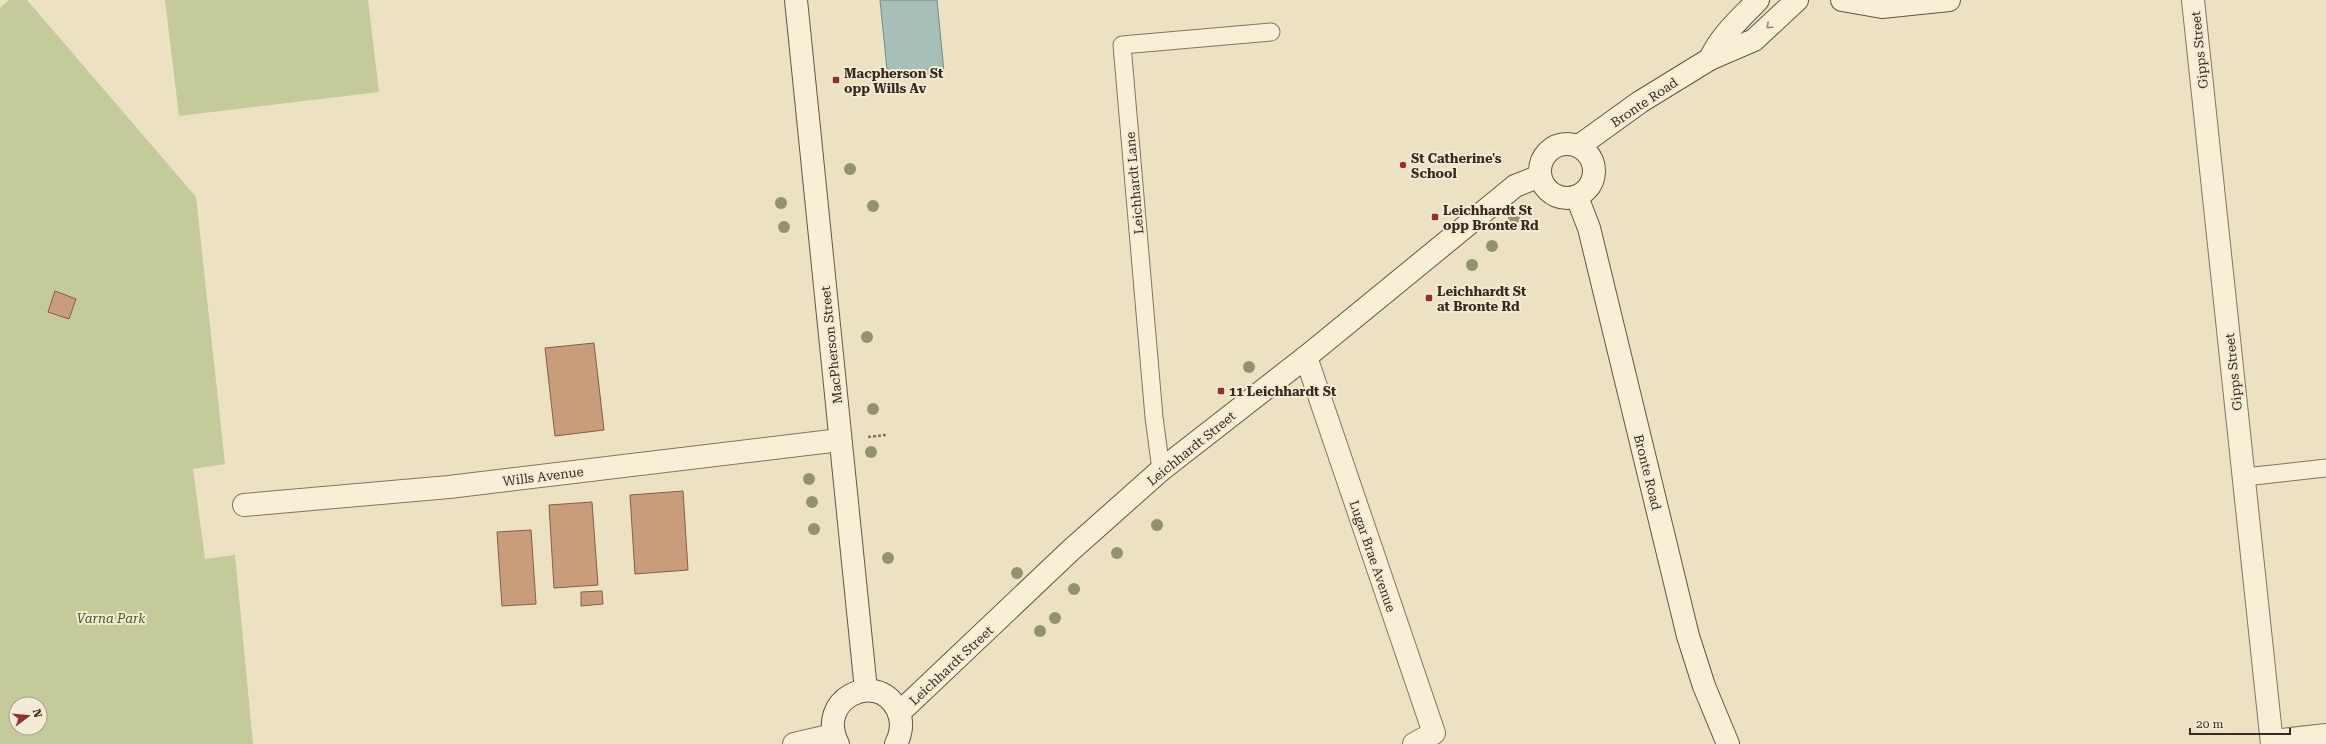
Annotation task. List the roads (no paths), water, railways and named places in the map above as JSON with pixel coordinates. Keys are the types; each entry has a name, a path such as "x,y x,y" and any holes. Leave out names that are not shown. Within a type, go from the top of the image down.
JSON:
{"main road":[{"name":"MacPherson Street","path":"796,0 866,690"},
{"name":"Bronte Road","path":"1710,59 1716,46 1729,30 1758,0"},
{"name":"Bronte Road","path":"1579,146 1640,102 1710,59 1754,40 1798,0"},
{"path":"1842,0 1882,7 1949,0"},
{"name":"Gipps Street","path":"2193,0 2245,477 2272,743"},
{"path":"1562,144 1579,146 1588,152 1593,162 1594,172 1592,182 1586,191 1577,197 1567,199 1550,193 1540,176 1541,163 1547,152 1562,144"},
{"name":"Leichhardt Street","path":"899,713 1071,550 1161,470 1306,358 1515,186 1540,176"},
{"name":"Bronte Road","path":"1577,197 1590,228 1688,636 1704,686 1728,744"},
{"name":"Lugar Brae Avenue","path":"1306,358 1434,733 1414,744"},
{"name":"Wills Avenue","path":"244,505 449,487 840,440"},
{"path":"794,744 836,740 834,714 838,704 855,692 866,690 886,696 894,704 899,713 901,730 896,744"},
{"path":"2272,743 2326,735"}],"lane":[{"name":"Leichhardt Lane","path":"1161,470 1154,417 1122,45 1271,32"},
{"path":"2245,477 2326,468"}],"water":[{"path":"880,0 937,0 944,72 888,79"}],"place":[{"name":"Macpherson St opp Wills Av","path":"836,80"},
{"name":"St Catherine's School","path":"1403,165"},
{"name":"Leichhardt St opp Bronte Rd","path":"1435,217"},
{"name":"Leichhardt St at Bronte Rd","path":"1429,298"},
{"name":"11 Leichhardt St","path":"1221,391"}],"park label":[{"name":"Varna Park","path":"111,618"}]}
